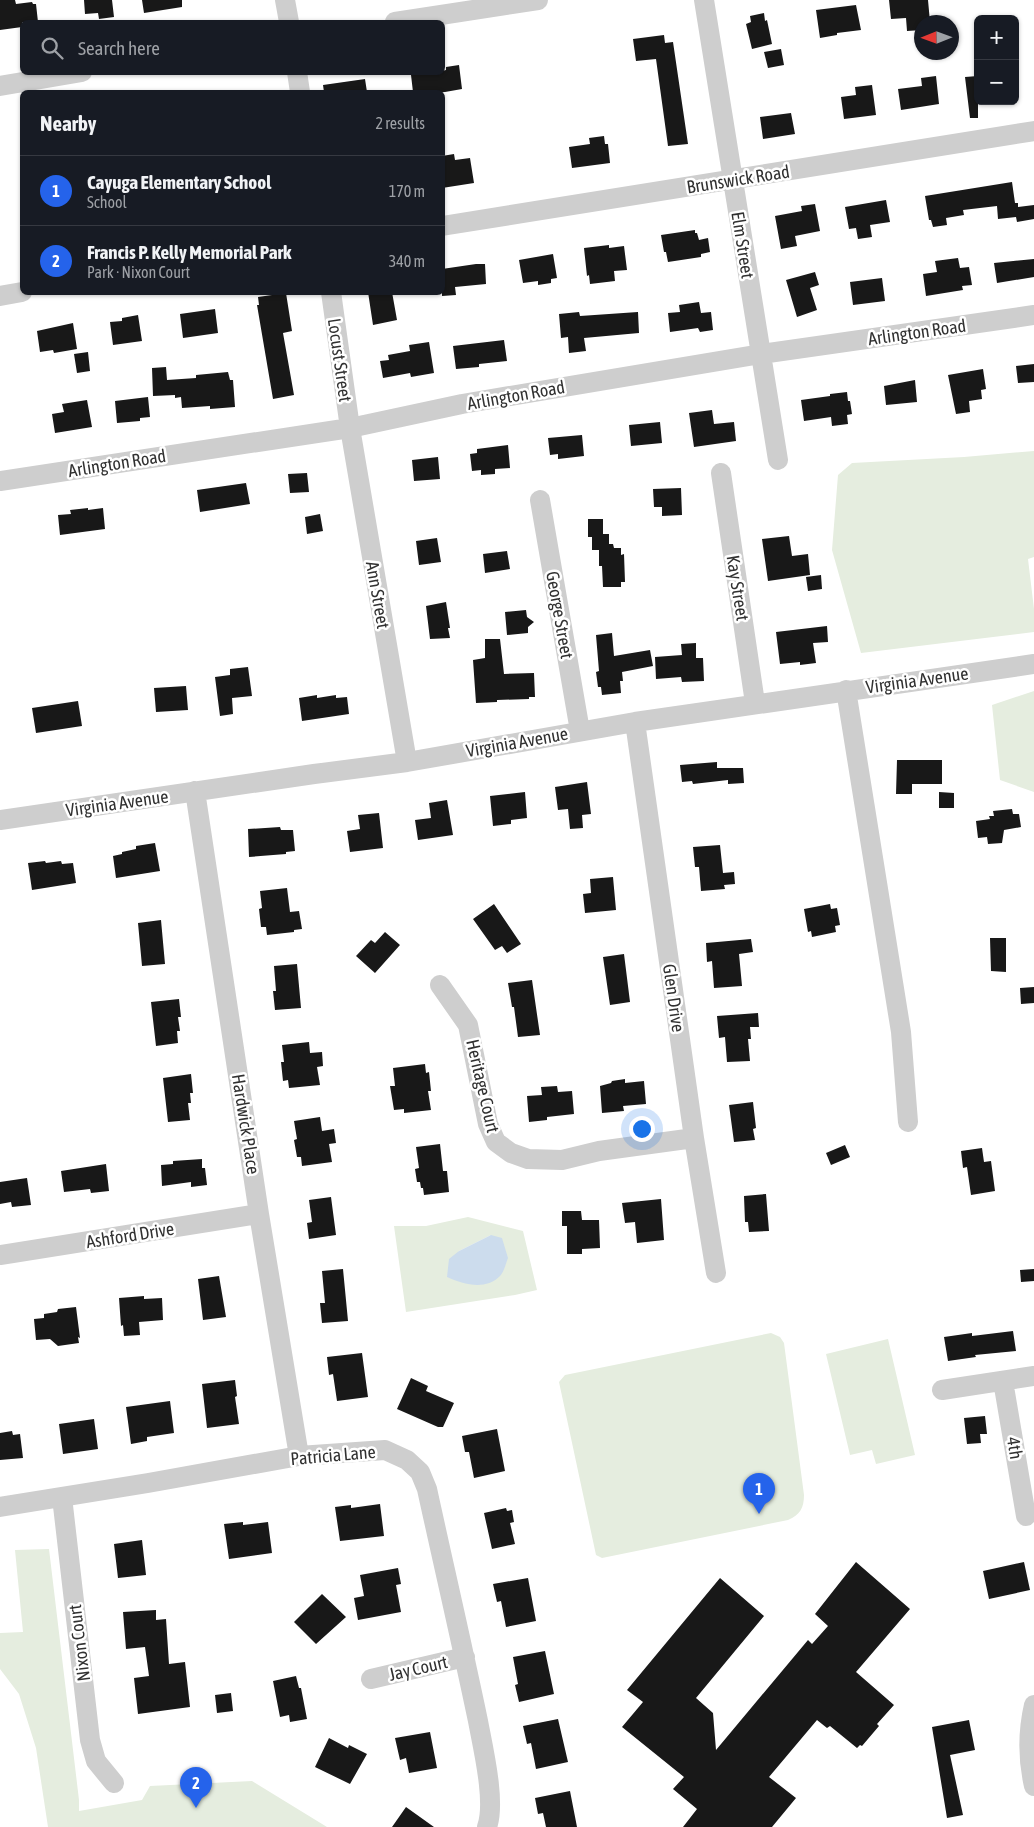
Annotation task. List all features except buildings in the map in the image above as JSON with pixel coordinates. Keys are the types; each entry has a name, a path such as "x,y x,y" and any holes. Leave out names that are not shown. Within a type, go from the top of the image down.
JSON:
{"street":[{"path":"285,0 289,20"},
{"path":"408,20 538,0"},
{"name":"Elm Street","path":"704,0 778,460"},
{"path":"0,86 64,75"},
{"path":"297,75 300,90"},
{"name":"Brunswick Road","path":"445,226 1034,131"},
{"path":"0,296 20,292"},
{"name":"Locust Street","path":"331,295 350,428"},
{"name":"Arlington Road","path":"0,481 350,428 462,404 761,354 1034,315"},
{"name":"Ann Street","path":"350,428 407,762"},
{"name":"Kay Street","path":"721,474 755,703"},
{"name":"George Street","path":"540,500 580,731"},
{"name":"Virginia Avenue","path":"0,820 407,762 580,731 755,703 1034,664"},
{"path":"846,690 901,1032 908,1122"},
{"name":"Glen Drive","path":"635,722 694,1138 716,1273"},
{"name":"Hardwick Place","path":"196,791 259,1214 299,1456"},
{"name":"Heritage Court","path":"440,985 468,1025 488,1124 496,1142 511,1153 528,1159 562,1160 599,1151 694,1138"},
{"name":"Ashford Drive","path":"0,1255 259,1214"},
{"path":"942,1390 1034,1376"},
{"name":"4th","path":"1003,1381 1026,1516"},
{"name":"Patricia Lane","path":"0,1507 299,1456 385,1450 407,1460 420,1472 427,1489 465,1657 486,1766 490,1817 487,1827"},
{"name":"Nixon Court","path":"62,1497 90,1740 96,1761 114,1783"},
{"name":"Jay Court","path":"371,1679 465,1657"},
{"path":"1034,1705 1029,1745 1031,1774 1034,1786"}],"shaded area":[{"path":"1034,451 1034,557 1028,559 1034,609 1034,632 861,653 832,550 838,475 852,463"},
{"path":"1034,691 1034,792 1000,780 992,705"},
{"path":"468,1217 523,1231 537,1290 406,1312 394,1226 426,1226","holes":["491,1235 447,1277 459,1251"]},
{"path":"771,1333 780,1337 784,1343 804,1495 802,1507 796,1516 788,1520 602,1558 596,1555 559,1382 565,1375"},
{"path":"888,1339 915,1455 876,1464 872,1450 850,1455 826,1354"},
{"path":"49,1549 79,1811 142,1800 150,1786 252,1781 327,1827 48,1827 36,1748 19,1694 0,1669 0,1633 23,1632 15,1550"}],"water":[{"path":"491,1235 502,1238 508,1258 500,1276 494,1281 481,1285 467,1284 447,1277 449,1259 459,1251"}],"place":[{"name":"Cayuga Elementary School","path":"759,1514"},
{"name":"Francis P. Kelly Memorial Park","path":"196,1808"}]}
